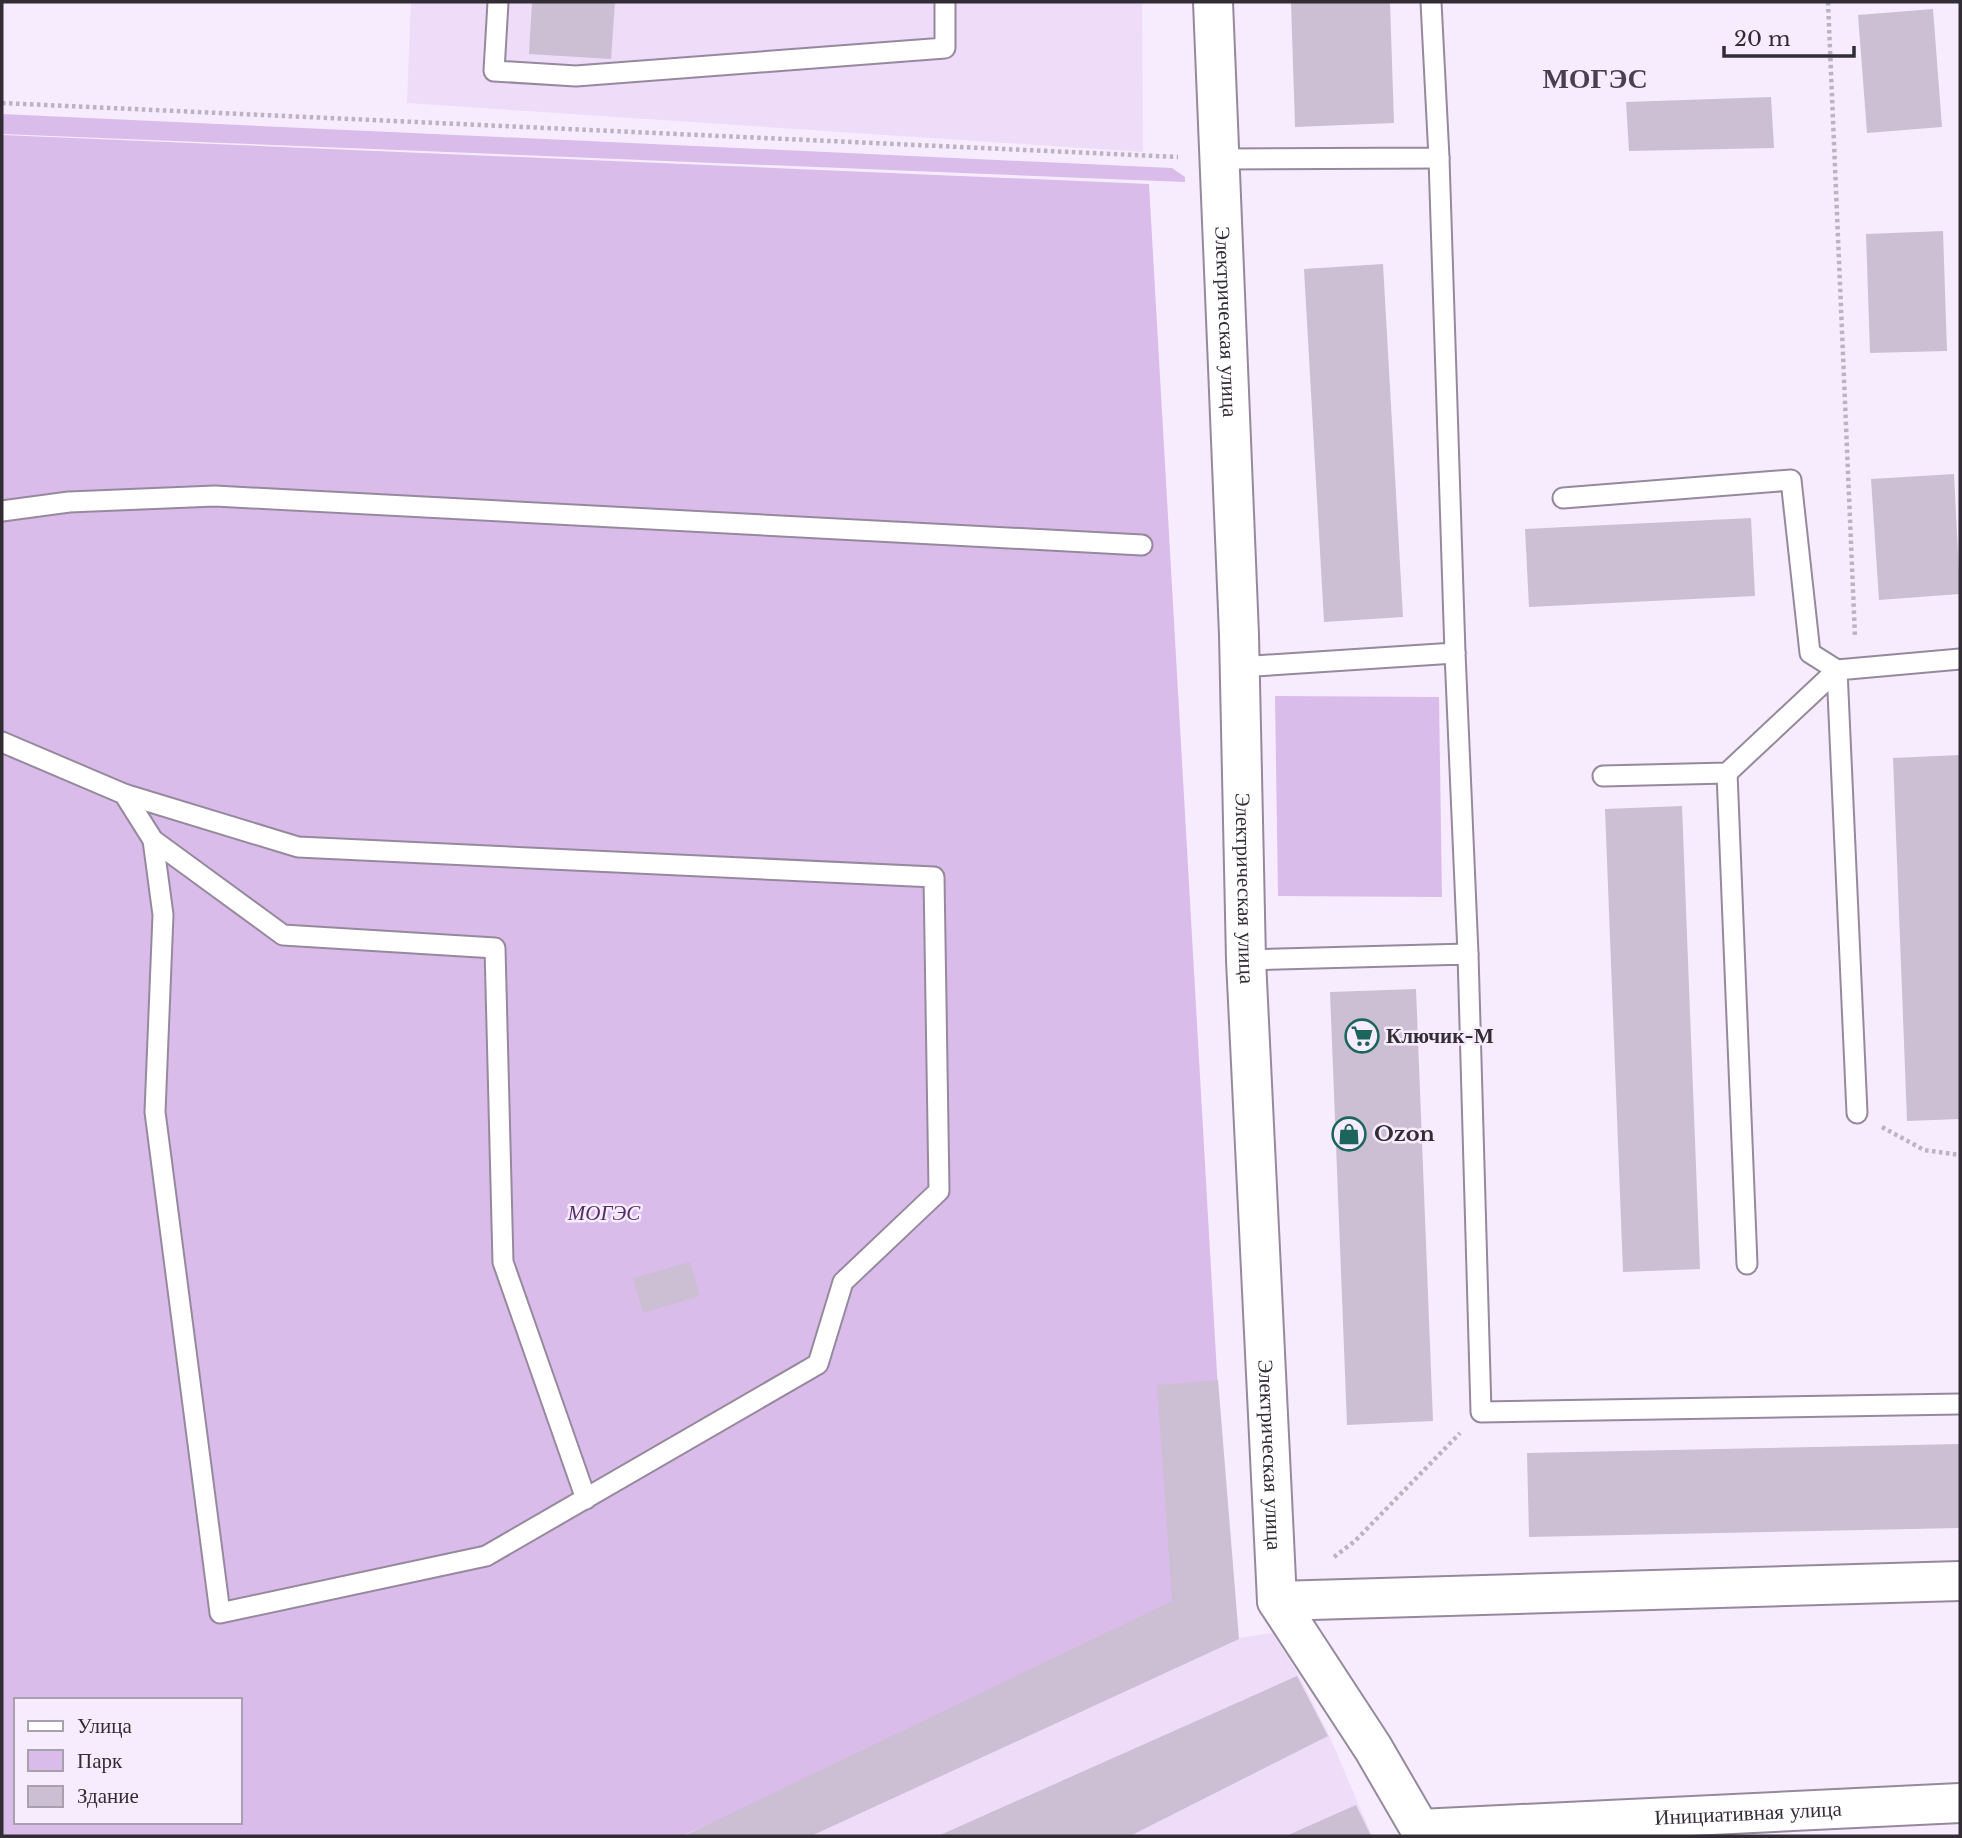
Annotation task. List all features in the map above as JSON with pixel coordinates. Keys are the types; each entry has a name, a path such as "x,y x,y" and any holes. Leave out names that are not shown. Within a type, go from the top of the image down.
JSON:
{"street":[{"name":"Электрическая улица","path":"1213,2 1239,667 1246,960 1277,1601"},
{"path":"1277,1601 1960,1581"},
{"name":"Инициативная улица","path":"1277,1601 1373,1748 1423,1833 1960,1803"}],"lane":[{"path":"498,2 494,71 576,76 945,48 945,2"},
{"path":"1431,2 1440,158 1481,1412 1960,1404"},
{"path":"1221,159 1440,158"},
{"path":"1563,498 1791,480 1810,653 1846,669 1960,659"},
{"path":"2,511 69,502 215,496 1142,545"},
{"path":"1239,667 1455,653"},
{"path":"1603,776 1727,773 1846,669"},
{"path":"1846,669 1857,1113"},
{"path":"2,742 124,794 298,847 934,877 939,1191 843,1282 818,1364 486,1556 220,1613 155,1112 163,915 153,840"},
{"path":"1727,773 1747,1264"},
{"path":"124,794 153,840 283,935 495,948 503,1262 586,1499"},
{"path":"1246,960 1468,954"}],"path":[{"path":"1828,2 1846,669"},
{"path":"2,103 1221,159"},
{"path":"1857,1113 1924,1150 1960,1155"},
{"path":"1325,1564 1355,1541 1481,1412"}],"shaded area":[{"path":"411,2 1142,2 1143,152 407,103"},
{"path":"1222,1605 1239,1638 1272,1633 1297,1672 1329,1735 1372,1836 681,1836"}],"green space":[{"path":"2,114 1172,168 1185,177 1185,182 2,134"},
{"name":"МОГЭС","path":"2,135 1149,184 1230,1601 682,1836 2,1836"},
{"path":"1275,696 1439,697 1442,897 1278,896"}],"building":[{"path":"532,2 615,2 611,59 529,54"},
{"path":"1291,2 1390,2 1394,123 1295,127"},
{"path":"1933,9 1942,127 1867,133 1858,15"},
{"path":"1771,97 1774,148 1629,151 1626,102"},
{"path":"1943,231 1947,351 1870,353 1866,234"},
{"path":"1383,264 1403,617 1324,622 1304,269"},
{"path":"1954,474 1960,594 1879,600 1871,479"},
{"path":"1751,518 1755,596 1529,607 1525,529"},
{"path":"1960,755 1960,1119 1907,1121 1893,758"},
{"path":"1682,806 1700,1269 1623,1272 1605,809"},
{"path":"1416,989 1433,1421 1347,1425 1330,992"},
{"path":"690,1262 700,1296 643,1313 633,1278"},
{"path":"1218,1380 1239,1639 811,1836 684,1836 1172,1601 1157,1385"},
{"path":"1960,1444 1960,1528 1529,1537 1527,1453"},
{"path":"1297,1676 1328,1736 1130,1836 938,1836"},
{"path":"1356,1805 1371,1836 1286,1836"}],"place":[{"name":"Ключик-М","path":"1362,1036"},
{"name":"Ozon","path":"1349,1134"}],"district":[{"name":"МОГЭС","path":"1595,78"}]}
